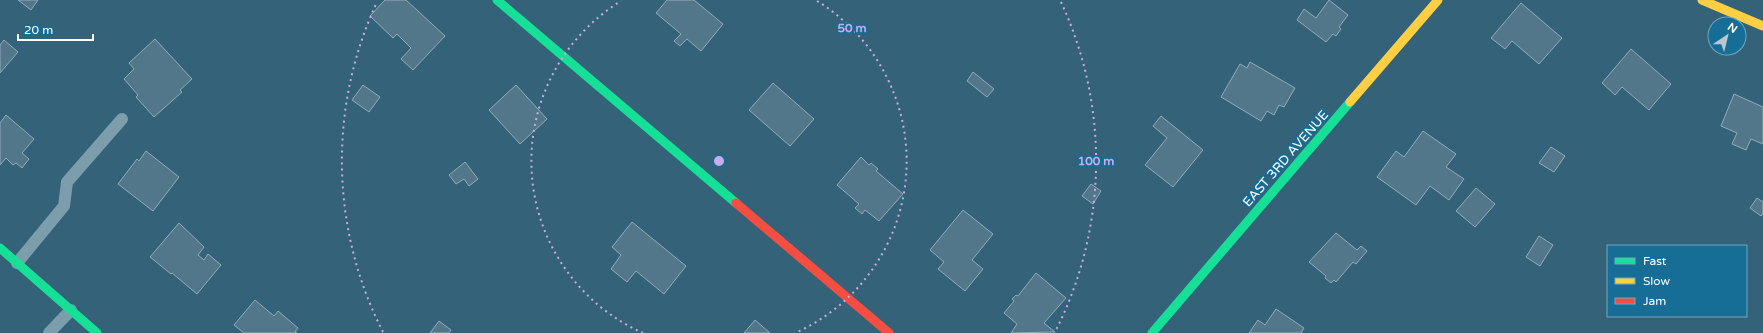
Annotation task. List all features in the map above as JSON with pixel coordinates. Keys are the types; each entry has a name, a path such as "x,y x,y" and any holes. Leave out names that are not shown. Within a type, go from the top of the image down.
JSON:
{"street":[{"path":"497,0 889,333"},
{"name":"EAST 3RD AVENUE","path":"1152,333 1438,0"},
{"path":"1702,0 1763,26"},
{"path":"0,248 97,333"}],"lane":[{"path":"17,263 64,206 67,182 122,119"},
{"path":"49,333 71,310"}],"building":[{"path":"18,0 38,0 31,10"},
{"path":"385,0 406,0 445,36 413,70 401,59 411,48 397,34 393,38 370,16"},
{"path":"667,0 694,0 723,24 701,51 687,39 680,46 674,41 681,34 656,13"},
{"path":"1329,0 1348,15 1339,27 1341,29 1336,36 1333,34 1326,42 1297,20 1304,9 1316,18"},
{"path":"1521,3 1562,38 1539,64 1512,41 1505,49 1491,38"},
{"path":"155,39 192,79 180,90 182,92 154,117 136,97 138,95 124,79 134,69 129,63"},
{"path":"4,40 18,52 0,73 0,45"},
{"path":"1631,49 1671,84 1649,110 1622,87 1615,95 1602,83"},
{"path":"1250,62 1295,88 1284,107 1279,105 1274,115 1267,111 1261,121 1221,97 1240,64 1247,68"},
{"path":"973,72 994,89 987,97 967,81"},
{"path":"773,83 814,119 790,146 749,110"},
{"path":"363,85 380,97 369,112 352,100"},
{"path":"516,85 547,119 520,144 489,110"},
{"path":"1734,94 1763,107 1763,144 1751,139 1746,150 1732,144 1737,133 1721,126"},
{"path":"6,115 34,139 22,153 29,159 22,168 16,163 13,165 6,158 0,165 0,123"},
{"path":"1161,116 1203,150 1173,187 1145,165 1167,138 1153,126"},
{"path":"1423,131 1456,154 1446,167 1464,179 1449,200 1430,186 1416,205 1377,177 1396,151 1404,157"},
{"path":"1551,147 1565,156 1554,172 1539,163"},
{"path":"146,151 179,177 153,211 118,184 137,159 139,161"},
{"path":"861,157 869,165 871,163 878,169 876,171 903,194 879,221 865,210 862,214 855,208 859,204 837,185"},
{"path":"465,162 478,179 469,186 464,179 456,184 449,175"},
{"path":"1091,184 1101,191 1093,204 1082,196"},
{"path":"1476,188 1495,204 1475,227 1456,211"},
{"path":"1757,198 1763,202 1763,214 1761,216 1750,208"},
{"path":"963,210 993,234 972,260 983,269 965,291 938,269 944,262 930,250"},
{"path":"632,222 686,266 664,294 636,271 627,282 611,269 621,255 612,247"},
{"path":"179,223 204,247 198,255 204,260 208,254 221,265 197,294 150,257"},
{"path":"1336,233 1357,250 1361,246 1367,251 1356,264 1353,262 1336,282 1334,280 1331,283 1325,278 1326,276 1309,262"},
{"path":"1539,236 1553,245 1540,266 1526,257"},
{"path":"1036,273 1066,298 1044,323 1055,332 1011,333 1017,324 1004,313 1014,301 1012,299 1016,295 1018,296"},
{"path":"255,300 274,316 278,311 298,328 295,332 297,333 244,333 234,325"},
{"path":"1276,309 1304,328 1301,333 1249,333 1258,320 1265,325"},
{"path":"755,320 770,333 744,333"},
{"path":"439,321 451,330 449,333 430,333"}],"traffic: fast":[{"path":"497,0 736,203"},
{"path":"1152,333 1350,102"},
{"path":"0,248 97,333"}],"traffic: slow":[{"path":"1350,102 1438,0"},
{"path":"1702,0 1763,26"}],"traffic: jam":[{"path":"736,203 889,333"}]}
